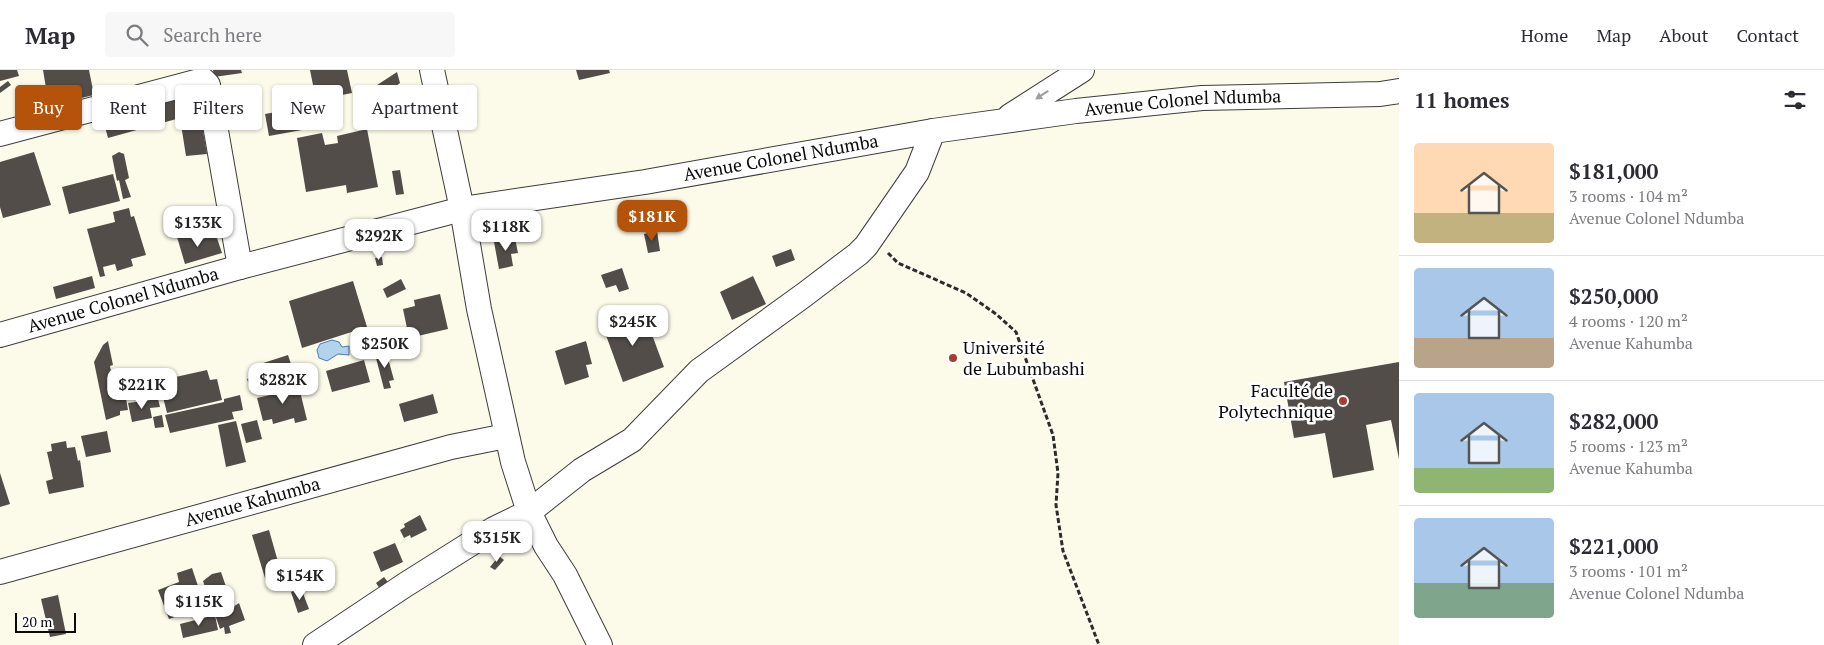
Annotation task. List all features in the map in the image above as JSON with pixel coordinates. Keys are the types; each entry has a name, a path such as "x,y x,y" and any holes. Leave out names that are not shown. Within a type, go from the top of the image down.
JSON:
{"street":[{"path":"432,70 462,208 506,436 529,512 546,546 565,575 600,645"},
{"path":"1003,121 1082,70"},
{"path":"0,134 199,79 208,85 240,267"},
{"name":"Avenue Colonel Ndumba","path":"0,335 240,267 462,208 645,182 933,131 1003,121 1202,98 1380,94 1399,91"},
{"path":"316,645 405,585 494,529 529,512 582,470 632,440 699,370 804,296 858,254 916,172 933,131"},
{"name":"Avenue Kahumba","path":"0,572 451,447 506,436"}],"path":[{"path":"872,236 898,263 966,293 996,314 1016,332 1053,435 1058,473 1056,505 1063,551 1099,645"}],"water":[{"path":"332,340 339,342 342,347 349,346 349,355 338,354 327,361 319,358 317,350 320,344"}],"building":[{"path":"0,70 17,70 19,76 0,81"},
{"path":"43,70 89,70 92,95 82,98 82,85 46,85"},
{"path":"213,70 241,70 242,73 214,77"},
{"path":"310,70 347,70 352,93 343,95 343,85 313,85"},
{"path":"576,70 609,70 610,73 579,80"},
{"path":"397,72 400,83 398,85 377,85"},
{"path":"8,81 11,85 0,93 0,87"},
{"path":"175,96 175,119 165,122 165,99"},
{"path":"272,113 272,130 302,130 269,136 265,114"},
{"path":"106,130 137,130 108,138"},
{"path":"182,130 203,130 207,154 186,156"},
{"path":"367,130 378,187 347,193 346,185 306,192 297,138 322,133 325,145 338,143 337,136"},
{"path":"34,152 51,205 3,218 0,207 0,162"},
{"path":"119,152 124,154 129,178 125,180 131,197 123,199 112,156"},
{"path":"400,170 404,194 396,195 392,171"},
{"path":"113,174 120,201 69,214 62,187"},
{"path":"129,208 131,217 134,216 146,255 131,259 133,266 117,271 115,264 103,267 105,276 100,277 87,229 115,222 113,212"},
{"path":"657,231 660,251 648,253 644,234"},
{"path":"191,233 194,241 216,235 222,253 185,264 177,237"},
{"path":"515,238 518,253 511,254 513,266 499,269 494,242"},
{"path":"791,249 795,260 776,267 772,256"},
{"path":"382,257 383,265 377,266 375,258"},
{"path":"622,268 629,289 619,292 616,285 606,288 601,275"},
{"path":"92,276 95,288 56,299 53,287"},
{"path":"753,276 766,304 732,320 720,292"},
{"path":"401,279 406,289 387,298 383,289"},
{"path":"353,281 367,327 302,348 289,301"},
{"path":"440,294 448,329 409,338 403,309 415,306 414,300"},
{"path":"644,313 664,367 623,382 603,327"},
{"path":"108,341 113,365 110,366 113,382 123,381 128,410 120,411 120,415 106,420 94,362 103,345"},
{"path":"586,341 592,364 586,365 589,377 565,385 555,351"},
{"path":"386,351 394,380 389,381 391,388 384,389 375,354"},
{"path":"288,355 294,373 250,387 247,379 254,377 251,367"},
{"path":"364,360 370,382 332,392 326,371"},
{"name":"Faculté de Polytechnique","path":"1399,362 1399,459 1391,420 1366,425 1374,470 1333,478 1325,433 1294,438 1284,382"},
{"path":"207,370 210,380 217,379 222,400 167,413 162,393 165,392 162,380"},
{"path":"298,383 307,420 295,423 294,418 273,424 272,419 263,421 257,398 279,393 278,387"},
{"path":"433,394 438,413 404,422 399,404"},
{"path":"240,395 243,410 232,412 234,419 170,433 165,415 224,402 224,399"},
{"path":"158,399 160,407 150,408 152,418 132,422 128,403"},
{"path":"162,415 164,427 155,428 153,417"},
{"path":"257,420 262,439 246,443 241,424"},
{"path":"236,421 246,462 226,467 218,425"},
{"path":"107,431 111,452 86,457 81,436"},
{"path":"66,441 67,448 75,447 78,461 80,460 84,487 49,494 46,481 53,479 47,452 52,451 51,444"},
{"path":"0,473 10,504 0,507"},
{"path":"420,515 427,530 411,538 410,535 404,538 400,530 405,527 404,524"},
{"path":"269,530 284,583 268,588 252,535"},
{"path":"395,543 403,562 381,572 373,552"},
{"path":"499,556 504,560 495,570 490,567"},
{"path":"192,568 205,607 169,619 158,590 179,582 177,573"},
{"path":"221,572 233,607 239,603 245,620 229,626 231,633 225,634 224,627 220,629 203,581 212,574"},
{"path":"384,577 391,586 382,592 376,583"},
{"path":"301,588 309,609 298,613 291,592"},
{"path":"58,595 66,634 50,637 41,599"},
{"path":"215,615 218,630 183,638 180,624"}],"place":[{"name":"Université de Lubumbashi","path":"953,358"},
{"name":"Faculté de Polytechnique","path":"1343,401"}]}
